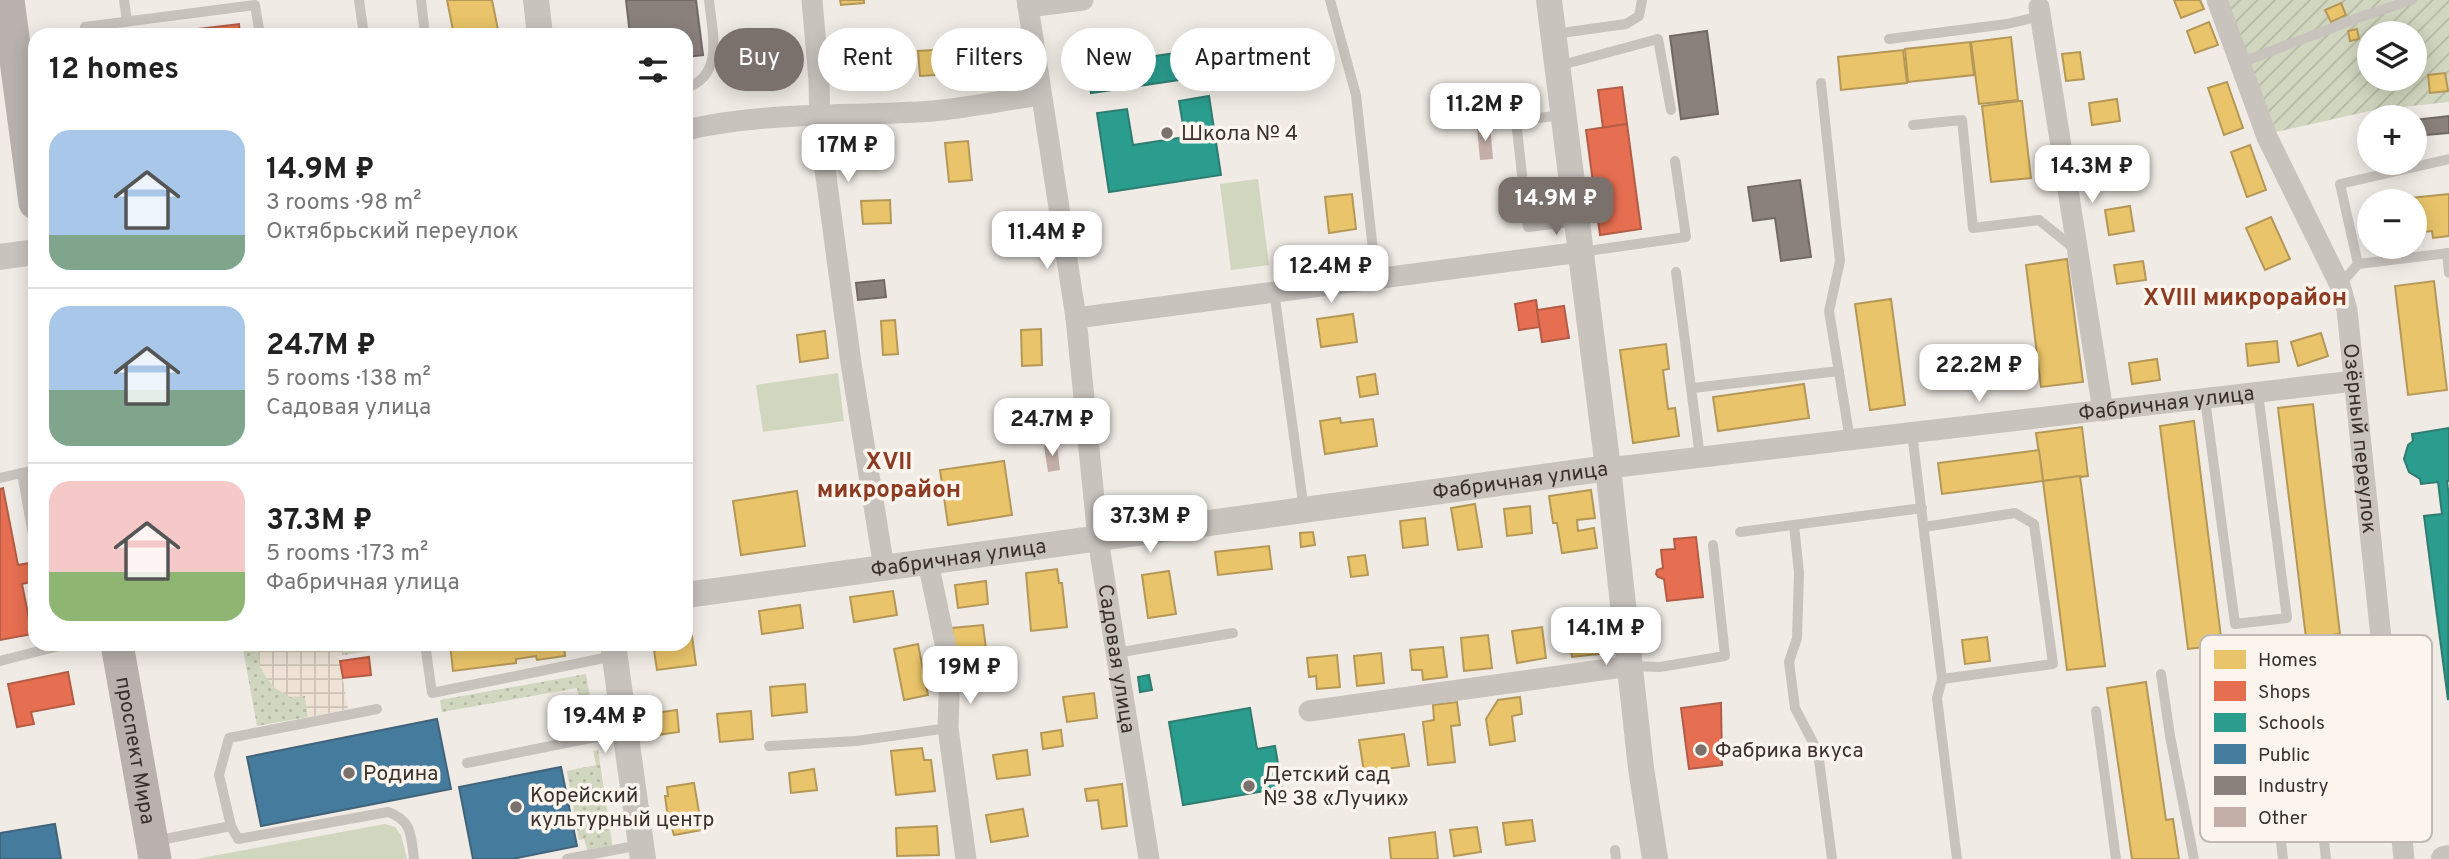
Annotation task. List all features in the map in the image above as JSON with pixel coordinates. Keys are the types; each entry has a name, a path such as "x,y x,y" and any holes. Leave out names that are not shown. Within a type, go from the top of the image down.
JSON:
{"main road":[{"path":"8,0 28,150"},
{"name":"проспект Мира","path":"118,651 154,850"}],"street":[{"path":"536,0 539,28"},
{"path":"812,0 819,117 849,349 884,568"},
{"path":"1028,4 1083,0"},
{"path":"1549,0 1654,859"},
{"name":"Озёрный переулок","path":"2217,0 2267,137 2340,285 2347,310 2381,635"},
{"name":"Садовая улица","path":"1028,4 1076,317 1098,538 1149,859"},
{"path":"2040,11 2103,411"},
{"path":"693,128 725,121 779,116 819,117 936,110 1041,95"},
{"path":"1076,317 1581,252"},
{"path":"0,257 28,253"},
{"name":"Фабричная улица","path":"693,595 1608,468 2354,381"},
{"path":"928,562 950,667 948,728 966,859"},
{"path":"613,651 642,852"},
{"path":"1309,712 1630,667"}],"lane":[{"path":"124,0 127,21"},
{"path":"359,0 363,28"},
{"path":"421,0 424,28"},
{"path":"693,84 707,76 714,58 709,0"},
{"path":"1329,0 1356,95 1376,278"},
{"path":"1554,34 1626,24 1639,16 1642,0"},
{"path":"2240,63 2412,0"},
{"path":"85,28 255,5 259,28"},
{"path":"1889,39 2007,24 2040,11"},
{"path":"1558,66 1658,39 1671,110"},
{"path":"1821,83 1840,261 1829,311 1850,440"},
{"path":"1564,115 1516,121 1528,227 1578,221"},
{"path":"1913,125 1962,120 1973,228 2039,220 2078,251"},
{"path":"2358,264 2340,184 2449,159"},
{"path":"1581,252 1686,237 1675,161"},
{"path":"2340,285 2358,264 2448,253 2449,273"},
{"path":"1676,272 1700,457"},
{"path":"1274,291 1304,510"},
{"path":"1693,388 1839,371"},
{"path":"2205,399 2235,624 2287,618 2258,393"},
{"path":"1912,433 1942,679 1937,698 1957,859"},
{"path":"0,478 28,472"},
{"path":"22,473 28,507"},
{"path":"1740,532 1922,508"},
{"path":"1924,527 2015,513 2034,524 2053,664 1942,679"},
{"path":"1794,524 1799,573 1798,612 1797,638 1789,662 1795,708 1818,752 1832,859"},
{"path":"1630,667 1660,667 1725,656 1713,545"},
{"path":"1116,653 1233,633"},
{"path":"0,661 35,651"},
{"path":"426,651 432,693 609,651"},
{"path":"2161,674 2194,859"},
{"path":"377,709 229,738 219,775 231,826 238,839 388,812 400,816 408,826 414,859"},
{"path":"2096,712 2116,859"},
{"path":"769,746 856,741 948,728"},
{"path":"467,764 625,731"},
{"path":"154,850 231,826"},
{"path":"571,859 642,852"}],"green space":[{"path":"2224,0 2449,0 2449,102 2357,105 2357,114 2276,132"},
{"path":"1258,179 1269,265 1231,270 1220,184"},
{"path":"838,373 844,421 763,432 756,385"},
{"path":"243,651 259,651 267,676 277,689 294,696 305,696 308,717 257,726"},
{"path":"343,651 370,651 344,655"},
{"path":"586,674 597,736 586,738 577,688 442,712 440,700"},
{"path":"598,750 613,849 589,855 584,839 579,840 567,771 596,765 593,751"},
{"path":"385,824 395,827 401,835 407,859 196,859"}],"shaded area":[{"path":"258,651 343,651 344,655 339,656 348,709 308,717 305,696 290,697 274,687 260,667"}],"building: Homes":[{"path":"447,0 492,0 498,28 453,28"},
{"path":"840,0 864,0 864,3 841,5"},
{"path":"2174,0 2200,0 2204,9 2181,18"},
{"path":"2341,3 2346,15 2331,22 2325,10"},
{"path":"2209,22 2218,45 2195,53 2187,31"},
{"path":"2357,29 2357,39 2350,41 2348,31"},
{"path":"2011,37 2018,100 1979,104 1971,42"},
{"path":"1970,42 1974,75 1908,82 1905,49"},
{"path":"931,50 931,75 920,76 918,51"},
{"path":"1903,50 1907,83 1841,90 1838,57"},
{"path":"2080,52 2084,79 2066,81 2062,54"},
{"path":"2445,73 2448,91 2430,93 2428,75"},
{"path":"2227,82 2243,128 2224,135 2208,88"},
{"path":"2117,99 2120,121 2092,125 2089,103"},
{"path":"2022,101 2031,178 1991,182 1982,106"},
{"path":"888,136 891,164 860,167 857,139"},
{"path":"968,141 972,180 949,182 945,143"},
{"path":"2250,145 2266,190 2247,197 2231,152"},
{"path":"2118,167 2120,182 2101,185 2099,170"},
{"path":"1352,194 1356,229 1329,233 1325,197"},
{"path":"2449,194 2449,236 2433,238 2432,231 2427,232 2427,196"},
{"path":"890,200 891,223 863,224 861,201"},
{"path":"2130,206 2134,231 2109,235 2105,210"},
{"path":"2271,217 2290,259 2265,270 2246,228"},
{"path":"1038,219 1040,252 1019,254 1018,243 1000,244 998,223"},
{"path":"2067,259 2083,382 2041,387 2026,265"},
{"path":"2143,261 2146,280 2117,284 2114,265"},
{"path":"2434,281 2447,390 2408,395 2395,286"},
{"path":"1891,299 1905,405 1870,410 1855,304"},
{"path":"1353,314 1357,342 1321,347 1317,319"},
{"path":"895,320 898,354 883,355 881,321"},
{"path":"1041,329 1042,365 1022,366 1021,330"},
{"path":"825,331 828,358 800,362 797,335"},
{"path":"2321,333 2328,356 2298,366 2291,342"},
{"path":"2277,341 2279,362 2248,366 2246,344"},
{"path":"1666,344 1669,369 1663,370 1668,409 1675,408 1679,436 1633,443 1620,350"},
{"path":"2157,359 2160,380 2132,384 2129,363"},
{"path":"1375,374 1378,394 1360,397 1357,377"},
{"path":"1804,384 1809,418 1718,431 1713,397"},
{"path":"2313,404 2340,634 2306,635 2278,408"},
{"path":"1340,418 1341,423 1373,419 1377,446 1325,454 1320,421"},
{"path":"2194,421 2221,635 2200,635 2200,648 2188,649 2160,426"},
{"path":"2082,427 2088,476 2043,481 2036,433"},
{"path":"2039,450 2043,481 1942,494 1938,463"},
{"path":"1004,461 1012,515 948,525 940,470"},
{"path":"2080,476 2105,666 2067,670 2043,481"},
{"path":"1591,490 1595,518 1577,520 1578,531 1594,528 1597,548 1562,553 1557,523 1553,523 1549,496"},
{"path":"797,491 805,546 741,555 733,501"},
{"path":"1475,504 1482,547 1458,550 1451,508"},
{"path":"1530,506 1532,533 1507,536 1504,509"},
{"path":"1425,518 1428,545 1403,548 1400,521"},
{"path":"1313,532 1315,545 1301,547 1300,533"},
{"path":"1269,546 1272,569 1218,575 1215,552"},
{"path":"1365,555 1368,575 1351,577 1348,557"},
{"path":"1057,569 1059,583 1062,583 1067,627 1031,631 1026,573"},
{"path":"1169,571 1176,614 1148,618 1142,575"},
{"path":"986,581 988,604 958,608 955,585"},
{"path":"893,591 897,615 854,622 850,597"},
{"path":"800,605 803,628 762,634 759,611"},
{"path":"983,625 986,649 955,653 952,628"},
{"path":"1604,626 1607,653 1572,657 1569,630"},
{"path":"1542,627 1546,658 1517,663 1512,631"},
{"path":"1488,635 1492,668 1464,671 1461,638"},
{"path":"1987,637 1990,661 1965,664 1962,640"},
{"path":"693,643 696,665 657,670 654,651 693,651"},
{"path":"918,644 928,695 904,700 894,649"},
{"path":"1443,647 1447,677 1423,680 1422,670 1412,670 1410,650"},
{"path":"451,651 565,651 565,656 537,660 536,656 516,659 516,663 453,671"},
{"path":"1381,653 1384,683 1357,686 1354,656"},
{"path":"1337,655 1340,687 1317,689 1316,676 1309,677 1307,658"},
{"path":"2146,682 2166,820 2173,819 2179,859 2132,859 2107,688"},
{"path":"805,684 807,712 772,716 770,687"},
{"path":"1094,693 1097,718 1067,722 1063,697"},
{"path":"1520,697 1522,714 1512,716 1515,741 1490,745 1486,719 1498,700"},
{"path":"1457,702 1460,725 1451,726 1455,762 1428,765 1423,722 1434,720 1433,705"},
{"path":"677,710 679,732 657,735 654,713"},
{"path":"751,711 753,739 720,742 717,714"},
{"path":"1061,730 1063,746 1043,749 1041,733"},
{"path":"1404,734 1409,766 1364,772 1359,740"},
{"path":"922,748 924,760 931,760 935,791 896,795 891,751"},
{"path":"1027,750 1030,775 997,779 993,755"},
{"path":"814,769 817,790 791,793 789,773"},
{"path":"694,783 702,830 674,835 667,811 667,787"},
{"path":"1122,784 1127,826 1102,829 1098,800 1087,801 1085,789"},
{"path":"1023,809 1028,836 991,842 986,815"},
{"path":"1532,820 1535,841 1506,845 1503,823"},
{"path":"937,826 939,855 897,856 896,828"},
{"path":"1477,827 1481,852 1454,856 1450,830"},
{"path":"1435,832 1438,859 1391,859 1389,838"}],"building: Shops":[{"path":"239,24 239,28 206,28"},
{"path":"1622,87 1627,124 1603,128 1598,90"},
{"path":"1627,124 1641,229 1600,235 1586,130"},
{"path":"1536,300 1540,327 1519,330 1515,304"},
{"path":"1564,306 1569,338 1542,342 1537,310"},
{"path":"3,488 18,565 28,563 28,583 22,584 28,614 28,635 0,640 0,489"},
{"path":"1696,537 1703,597 1667,601 1664,579 1656,574 1657,570 1663,568 1661,550 1675,549 1674,539"},
{"path":"369,657 371,675 343,678 340,661"},
{"path":"68,672 74,704 31,712 34,724 17,727 8,684"},
{"path":"1721,703 1722,765 1689,769 1681,708"}],"building: Schools":[{"path":"1170,54 1170,81 1156,83 1156,56"},
{"path":"1209,96 1221,175 1109,192 1097,113 1127,109 1133,145 1185,137 1179,101"},
{"path":"2449,428 2448,700 2424,516 2442,514 2438,482 2421,484 2420,479 2409,472 2404,459 2408,445 2413,441 2412,434"},
{"path":"1149,675 1152,690 1140,692 1138,677"},
{"path":"1250,708 1257,749 1275,746 1282,788 1183,805 1169,722"}],"building: Public":[{"name":"Родина","path":"437,719 451,789 261,826 247,757"},
{"name":"Корейский культурный центр","path":"561,767 577,846 512,859 473,859 459,787"},
{"path":"55,824 61,859 0,859 0,833"}],"building: Industry":[{"path":"626,0 696,0 703,55 693,56 693,28 629,28"},
{"path":"1707,31 1718,114 1681,119 1670,36"},
{"path":"2449,116 2449,133 2427,135 2427,119"},
{"path":"1800,180 1811,257 1781,261 1775,218 1753,221 1748,187"},
{"path":"884,280 886,297 858,300 856,283"}],"building: Other":[{"path":"1490,125 1493,159 1480,160 1477,127"},
{"path":"1057,410 1060,434 1044,436 1041,412"},
{"path":"1057,445 1060,470 1048,472 1044,446"}],"place":[{"name":"Школа № 4","path":"1167,133"},
{"name":"Фабрика вкуса","path":"1701,750"},
{"name":"Родина","path":"349,773"},
{"name":"Детский сад № 38 «Лучик»","path":"1249,786"},
{"name":"Корейский культурный центр","path":"516,807"}],"district":[{"name":"XVIII микрорайон","path":"2245,297"},
{"name":"XVII микрорайон","path":"889,475"}]}
